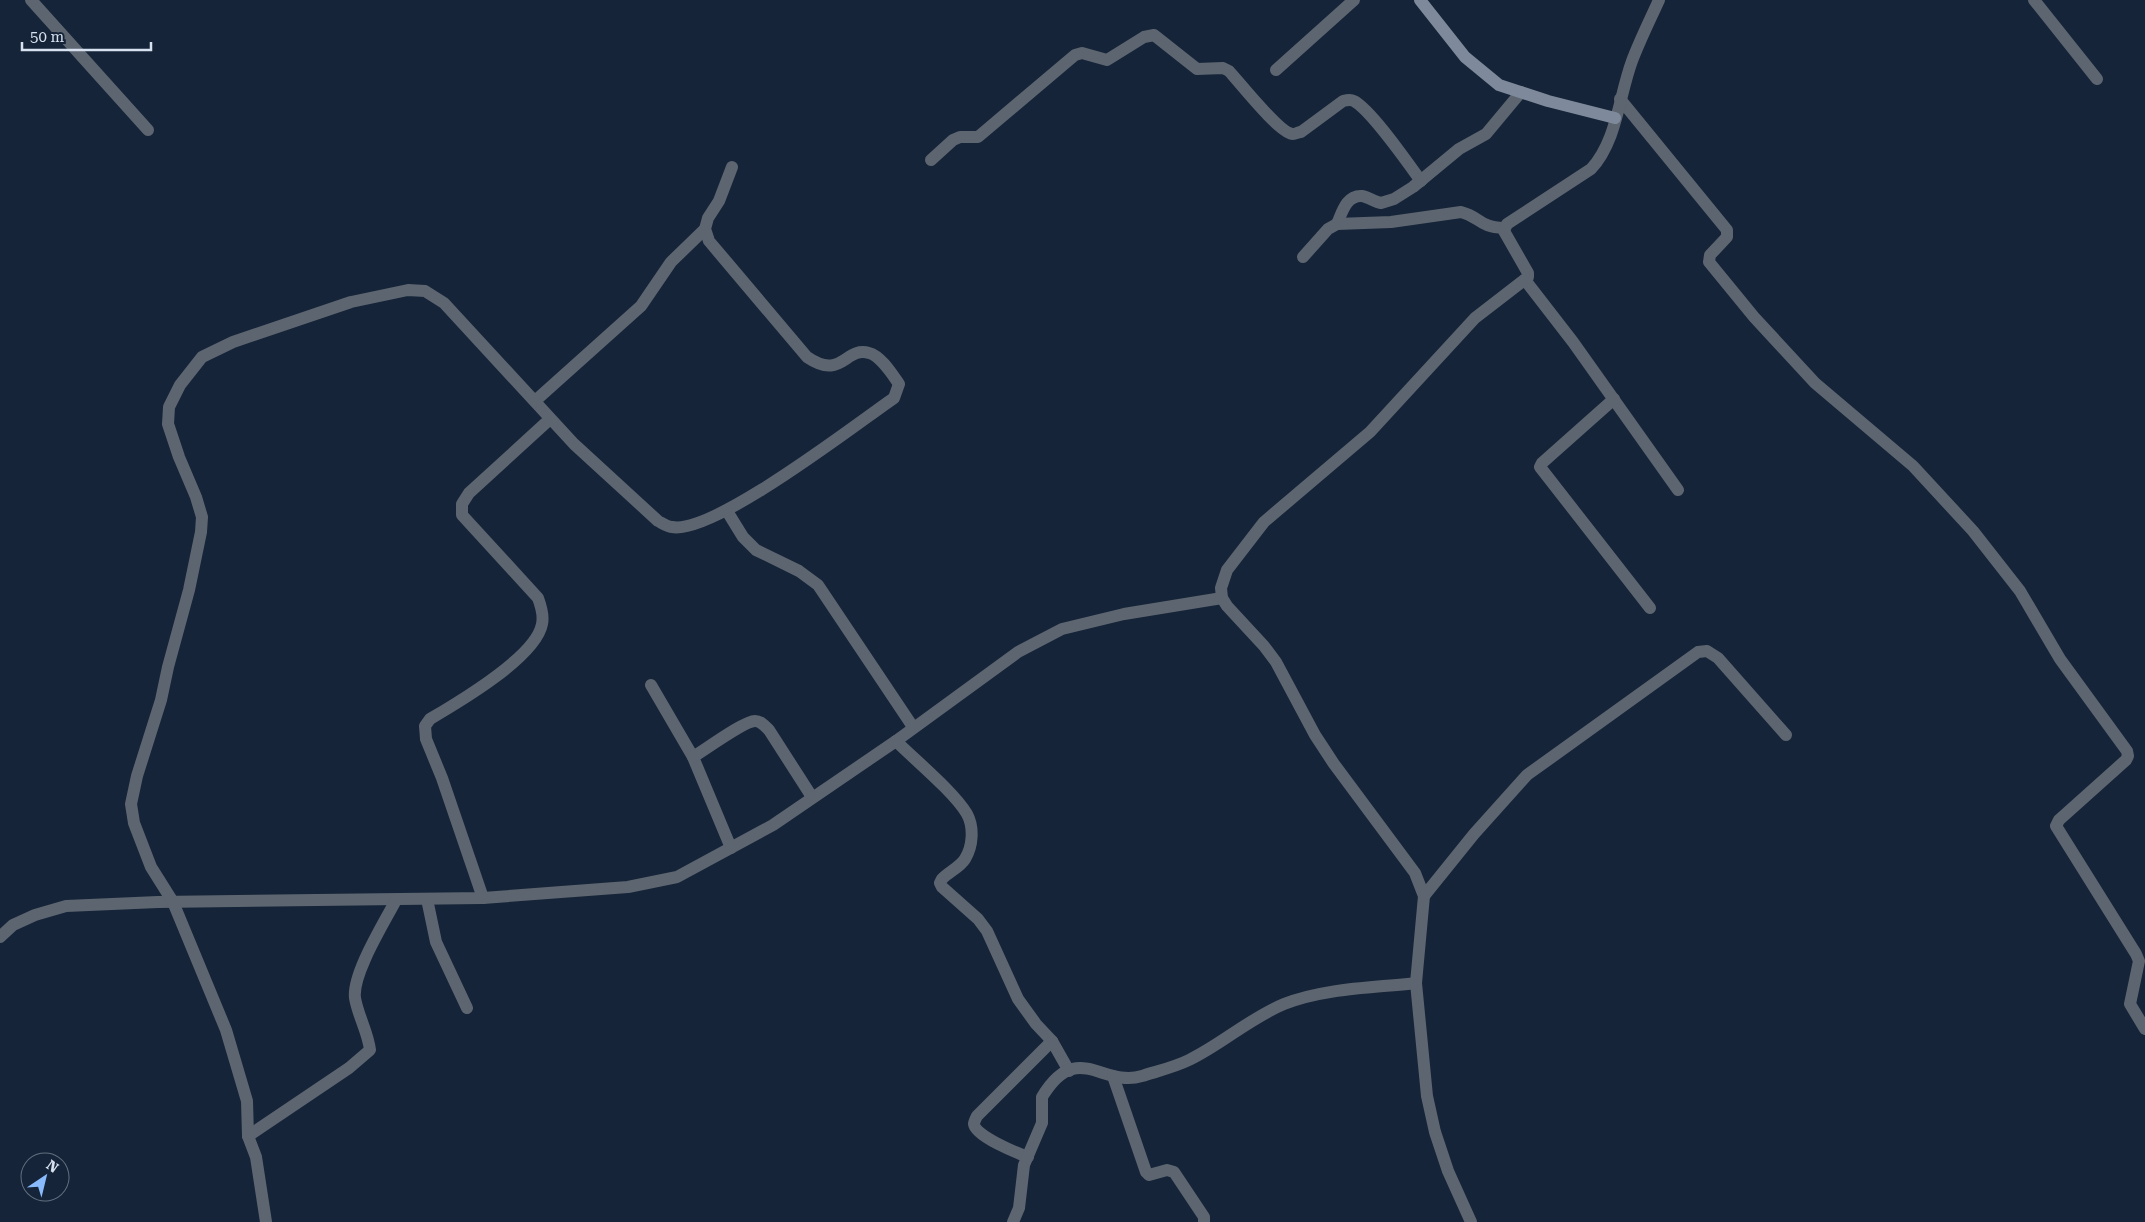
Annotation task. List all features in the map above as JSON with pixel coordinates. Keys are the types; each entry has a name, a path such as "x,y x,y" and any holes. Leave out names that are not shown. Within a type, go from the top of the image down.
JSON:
{"street":[{"path":"31,0 148,130"},
{"path":"1276,70 1354,0"},
{"path":"1420,0 1465,57 1499,85 1615,118"},
{"path":"1504,228 1507,224 1592,169 1604,151 1633,60 1659,0"},
{"path":"2034,0 2097,79"},
{"path":"931,160 953,140 960,137 978,137 1075,54 1082,53 1107,60 1144,37 1154,35 1197,69 1223,68 1229,71 1271,118 1285,131 1293,134 1301,132 1343,101 1350,99 1356,102 1372,118 1421,180"},
{"path":"1337,224 1347,202 1354,197 1363,196 1380,203 1394,199 1460,149 1486,134 1521,92"},
{"path":"1620,100 1727,230 1727,237 1710,255 1710,262 1754,317 1815,383 1913,466 1974,531 2020,591 2060,659 2126,751 2128,756 2126,760 2059,820 2056,826 2136,954 2138,961 2130,1004 2145,1029"},
{"path":"535,401 641,306 672,262 705,229 708,218 720,201 732,167"},
{"path":"1303,257 1328,229 1337,224 1391,222 1461,212 1469,214 1480,223 1490,227 1504,228"},
{"path":"1471,1222 1448,1171 1427,1096 1416,983 1424,896 1416,873 1334,764 1315,736 1276,662 1222,598 1221,588 1227,570 1264,522 1370,432 1483,311 1525,280 1528,272 1504,228"},
{"path":"266,1222 256,1157 248,1136 247,1101 226,1030 173,902 151,868 134,823 131,804 137,776 161,700 189,590 201,532 202,517 196,497 179,457 168,424 169,407 180,385 202,357 233,342 351,302 408,290 425,291 444,303 574,444 640,505 672,527 686,526 712,518 763,489 894,398 899,384 878,359 868,353 858,353 830,367 818,364 807,356 709,241 705,229"},
{"path":"1525,280 1614,399 1678,490"},
{"path":"1614,399 1542,463 1540,468 1650,608"},
{"path":"483,898 442,778 426,739 425,726 430,719 503,671 532,645 542,625 542,610 538,598 462,516 462,504 469,493 550,419"},
{"path":"726,511 744,537 756,550 799,571 818,585 913,727"},
{"path":"0,936 13,925 35,915 66,906 158,902 483,898 628,887 677,877 773,825 896,741 1018,652 1062,629 1124,614 1222,598"},
{"path":"1424,896 1474,834 1527,775 1698,652 1707,651 1718,658 1786,735"},
{"path":"650,685 693,757 730,848"},
{"path":"693,757 745,724 755,721 761,723 769,730 812,797"},
{"path":"896,741 953,797 966,813 972,834 970,848 963,862 946,874 940,883 946,892 973,914 987,931 1018,999 1027,1013 1052,1041 1069,1070"},
{"path":"427,899 436,942 467,1008"},
{"path":"248,1136 349,1068 370,1050 369,1039 355,999 354,986 362,965 396,900"},
{"path":"1013,1222 1019,1208 1022,1173 1042,1123 1042,1097 1069,1070 1089,1067 1113,1076 1128,1079 1139,1077 1190,1060 1285,1004 1338,992 1416,983"},
{"path":"1028,1157 998,1144 981,1133 975,1127 974,1122 977,1116 1052,1041"},
{"path":"1113,1076 1146,1172 1152,1175 1167,1170 1174,1172 1204,1217 1204,1222"}]}
